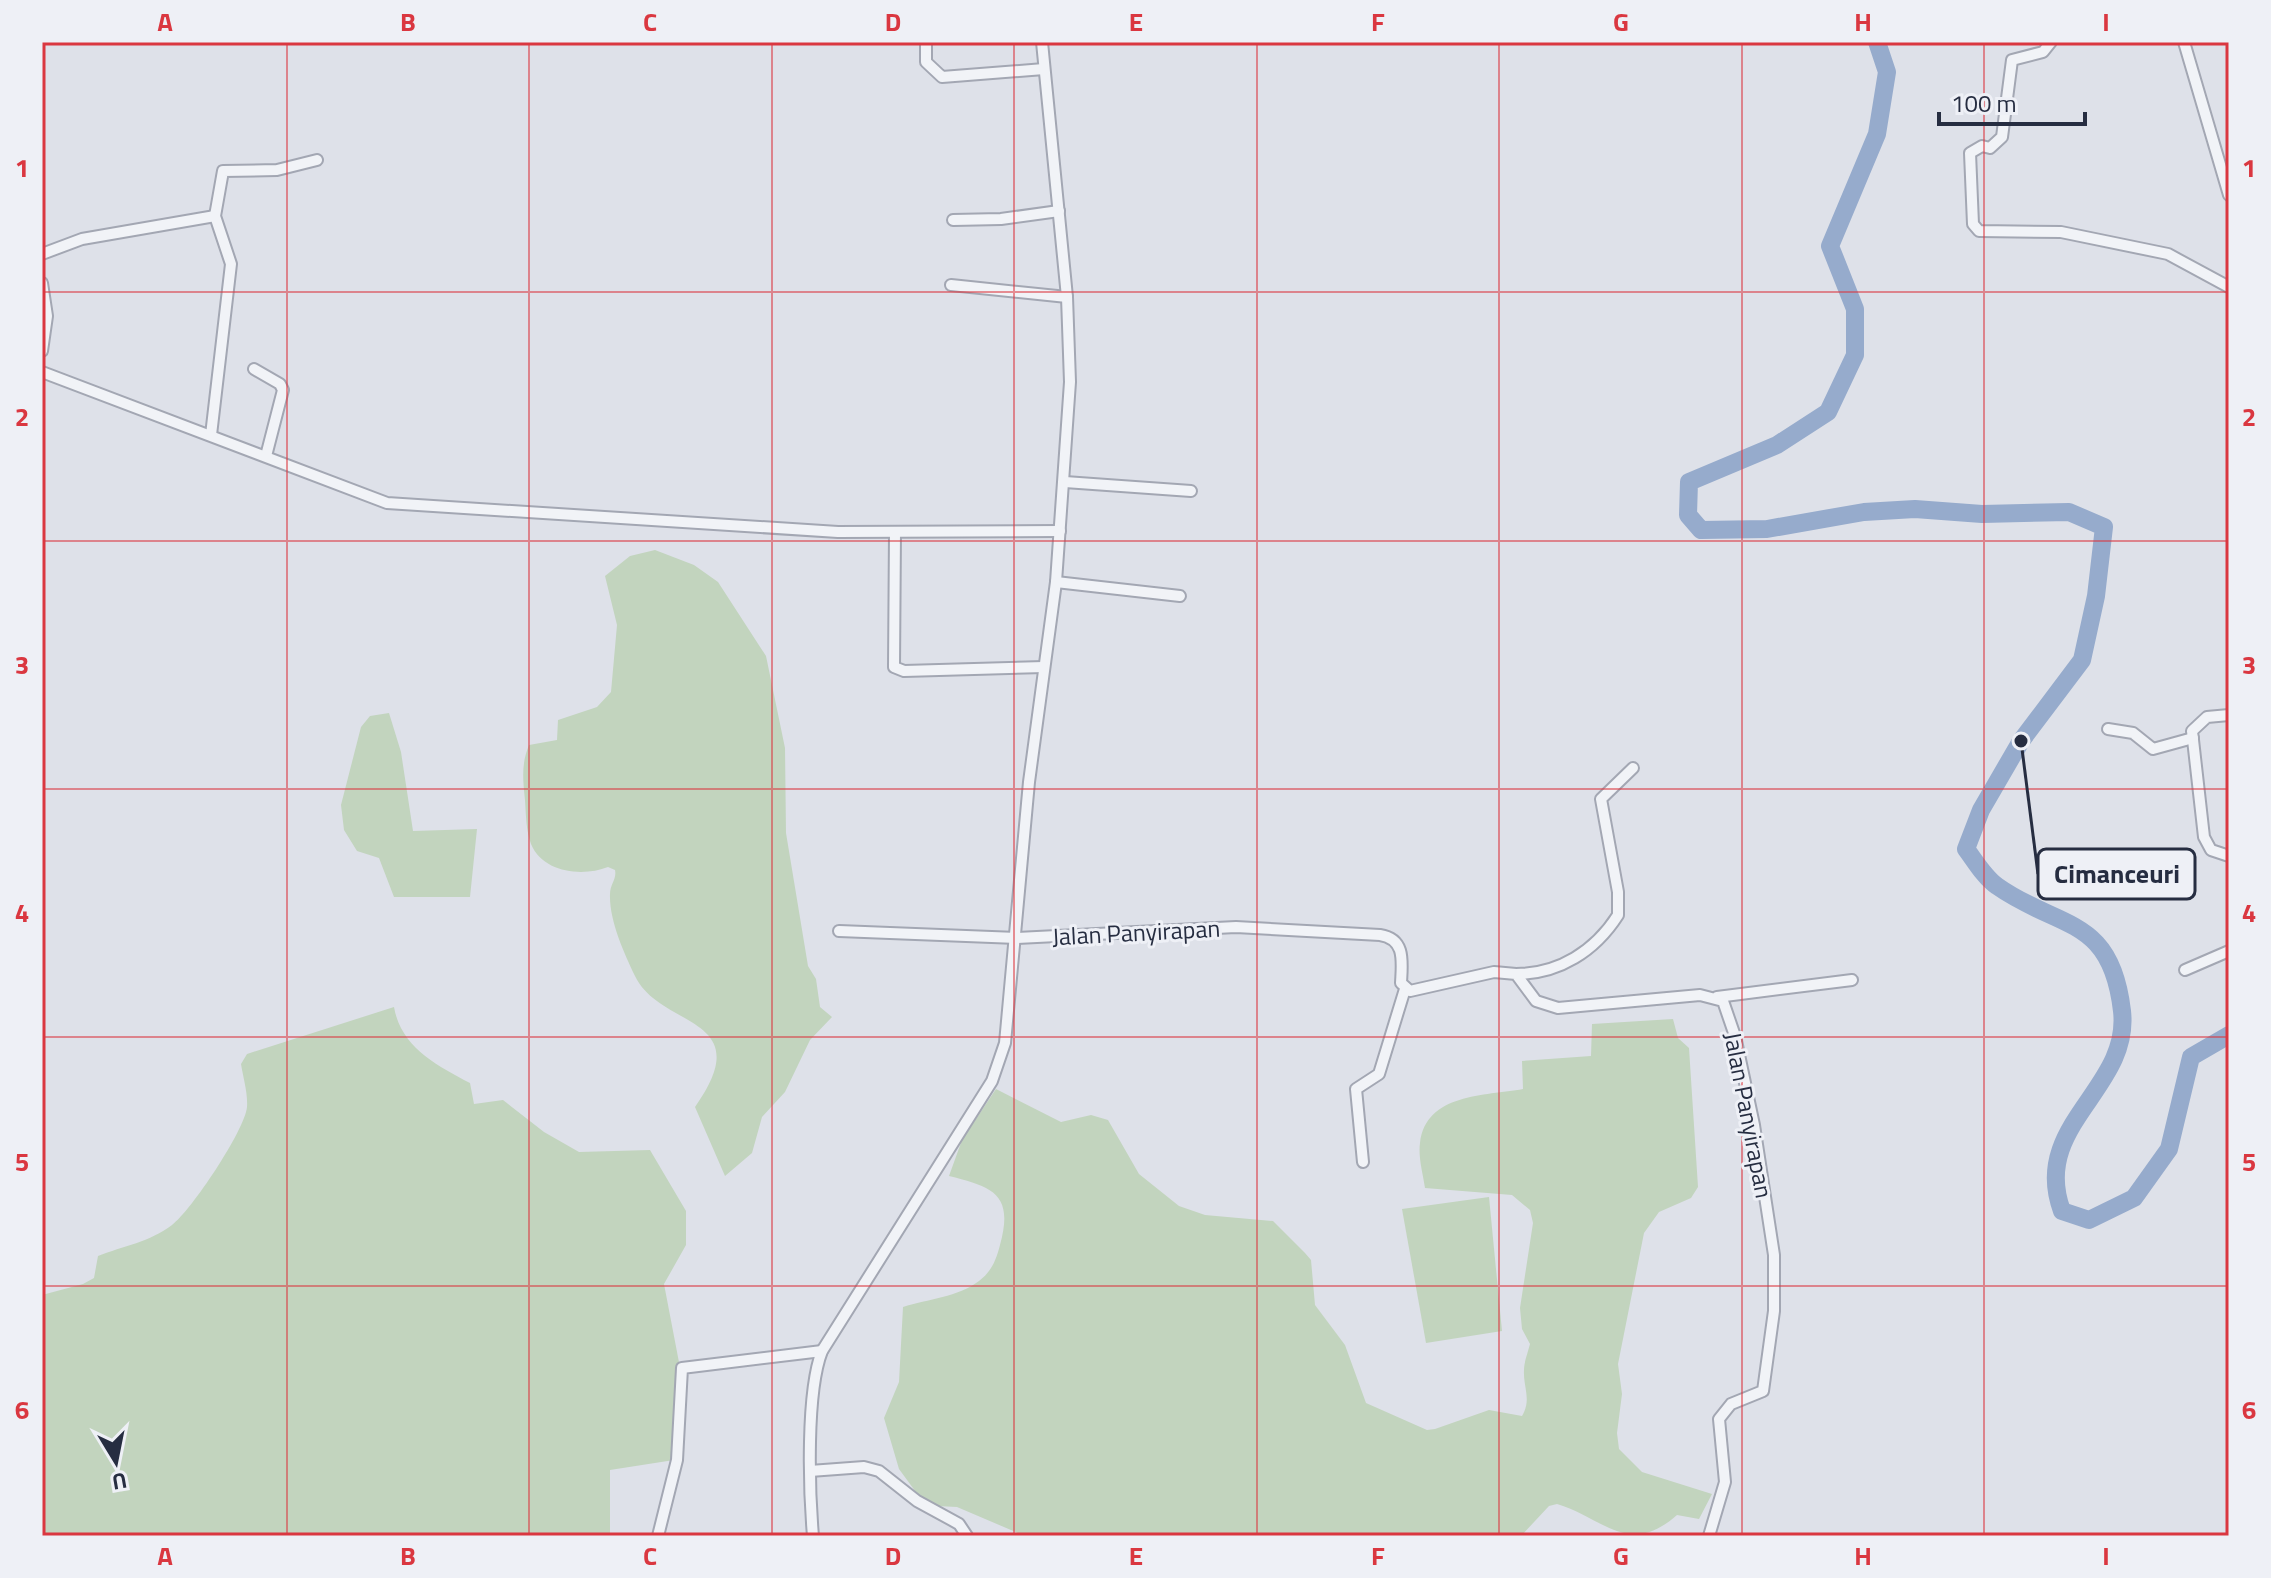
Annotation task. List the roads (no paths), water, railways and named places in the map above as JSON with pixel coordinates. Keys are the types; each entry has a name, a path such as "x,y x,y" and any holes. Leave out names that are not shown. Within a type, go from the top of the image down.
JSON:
{"street":[{"path":"926,42 926,62 942,77 1044,69"},
{"path":"813,1536 810,1471 816,1377 822,1351 915,1208 999,1065 1007,1032 1029,782 1056,582 1070,382 1067,297 1042,42"},
{"path":"2051,42 2043,52 2012,60 2002,137 1996,145 1982,146 1970,153 1973,224 1979,231 2061,232 2168,254 2229,287"},
{"path":"2184,42 2229,195"},
{"path":"211,435 231,264 215,216 223,171 277,170 317,160"},
{"path":"953,220 1001,219 1059,211"},
{"path":"42,254 82,239 215,216"},
{"path":"42,283 47,316 42,351"},
{"path":"951,285 1067,297"},
{"path":"254,369 282,387 266,456"},
{"path":"42,372 387,503 781,529 1060,531"},
{"path":"1065,482 1191,491"},
{"path":"895,532 894,667 904,671 1044,667"},
{"path":"1056,582 1180,596"},
{"path":"2229,715 2214,715 2197,723 2193,738 2204,837 2211,850 2229,856"},
{"path":"2108,729 2133,733 2153,749 2193,738"},
{"path":"1363,1162 1356,1089 1379,1074 1405,989 1494,972 1549,971 1575,959 1591,947 1618,915 1618,892 1601,799 1633,768"},
{"name":"Jalan Panyirapan","path":"1017,938 1211,927 1380,935 1395,939 1399,945 1401,983 1405,989"},
{"path":"839,931 1017,938"},
{"path":"2185,970 2229,951"},
{"path":"1516,974 1536,1001 1558,1008 1700,995 1715,997 1852,980"},
{"name":"Jalan Panyirapan","path":"1709,1536 1725,1482 1719,1419 1731,1404 1758,1395 1766,1384 1775,1272 1754,1125 1735,1036 1723,1001 1715,997"},
{"path":"658,1536 676,1469 682,1368 822,1351"},
{"path":"810,1471 864,1467 879,1471 917,1501 959,1524 967,1536"}],"waterway":[{"path":"1877,42 1887,72 1877,134 1830,246 1855,309 1855,355 1828,412 1777,445 1689,482 1688,515 1701,530 1767,529 1864,512 1915,509 1982,514 2069,512 2104,527 2096,596 2082,660 2021,741 1981,810 1966,849 1997,886 2079,929 2094,941 2107,957 2116,980 2122,1011 2121,1038 2112,1063 2069,1130 2059,1154 2056,1181 2062,1211 2089,1220 2134,1198 2169,1149 2191,1057 2229,1035"}],"place":[{"name":"Cimanceuri","path":"2021,741"}]}
